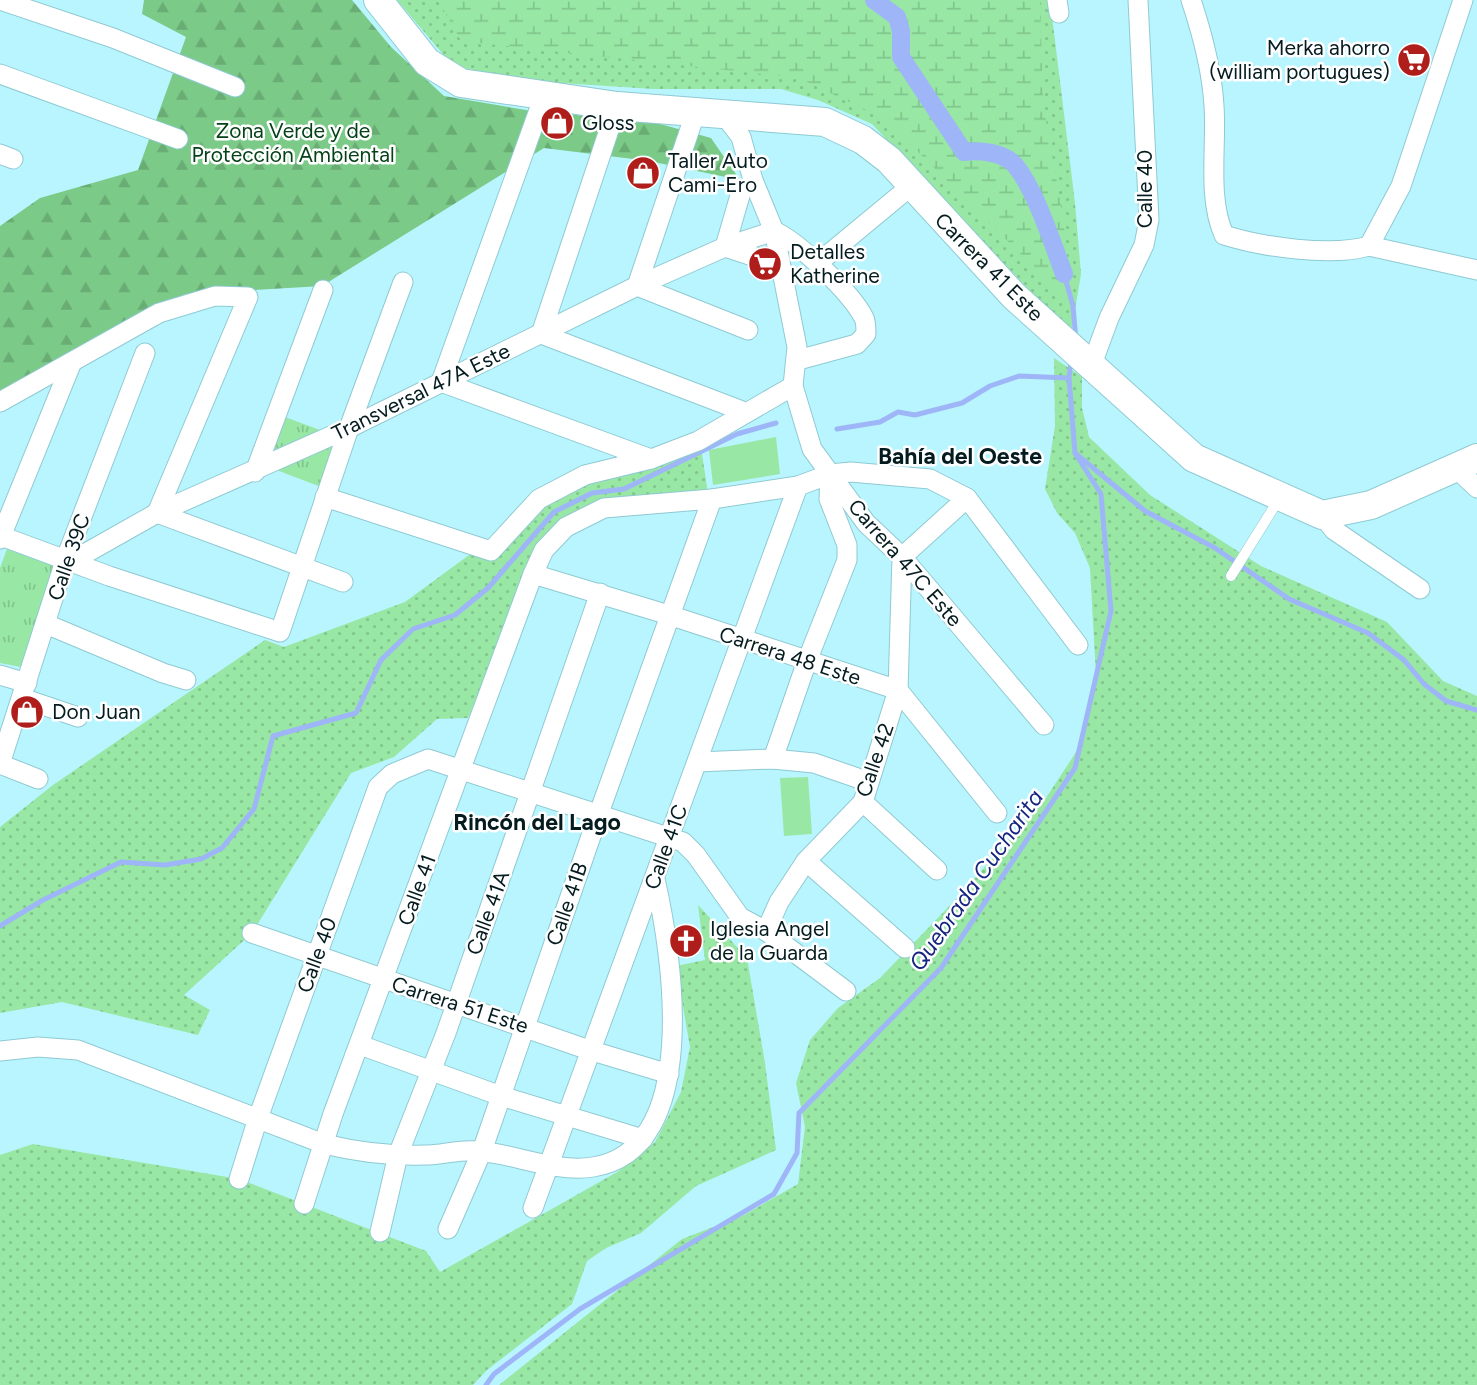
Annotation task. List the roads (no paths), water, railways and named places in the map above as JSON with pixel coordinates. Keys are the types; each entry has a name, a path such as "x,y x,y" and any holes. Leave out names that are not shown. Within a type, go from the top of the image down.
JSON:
{"street":[{"path":"0,0 113,38 235,87"},
{"name":"Carrera 41 Este","path":"378,0 428,62 461,83 617,106 828,123 863,140 889,160 1014,296 1194,458 1322,515"},
{"name":"Calle 40","path":"1086,363 1144,245 1149,220 1138,0"},
{"path":"1191,0 1201,30 1214,104 1214,173 1219,225 1224,235 1312,250 1352,251 1369,246 1477,270"},
{"path":"1369,246 1401,186 1463,0"},
{"path":"0,74 178,139"},
{"path":"544,96 441,382 651,459"},
{"path":"617,106 541,334 745,412"},
{"path":"695,114 637,286 748,330"},
{"path":"325,497 491,551 538,499 585,475 651,459 698,441 793,386 798,360 774,232 753,180 741,137 725,116"},
{"path":"818,263 911,186"},
{"path":"741,192 725,247 780,265"},
{"path":"774,232 792,239 818,263 865,319 866,334 857,344 798,360"},
{"name":"Transversal 47A Este","path":"69,560 157,513 255,472 349,428 637,286 725,247 774,232"},
{"path":"72,362 0,537 281,632 349,428 403,282"},
{"path":"255,472 324,290"},
{"path":"0,402 159,313 215,296 248,297 157,513 343,582"},
{"name":"Calle 39C","path":"0,764 46,624 145,353"},
{"name":"Carrera 47C Este","path":"793,386 812,449 866,523 902,557 1044,725"},
{"path":"1420,590 1334,530 1322,515 1371,505 1466,463 1477,488"},
{"path":"712,499 797,486 830,474 851,472 930,479 967,498 1078,645"},
{"path":"773,759 807,661 847,560 847,545 829,499 830,474"},
{"name":"Calle 41C","path":"533,1208 797,486"},
{"path":"902,557 967,498"},
{"name":"Calle 41","path":"304,1204 360,1045 544,550 566,527 585,515 604,508 712,499"},
{"name":"Calle 41B","path":"448,1229 482,1151 599,813 712,499"},
{"name":"Calle 42","path":"766,931 779,902 806,861 863,802 898,691 902,557"},
{"name":"Carrera 48 Este","path":"533,574 669,615 898,691"},
{"name":"Calle 41A","path":"380,1233 398,1155 456,1004 600,593"},
{"path":"46,624 186,680"},
{"path":"0,675 24,691 78,717"},
{"path":"898,691 997,813"},
{"name":"Calle 40","path":"239,1179 258,1118 378,787 392,774 428,759 461,770"},
{"path":"697,762 773,759 814,763 869,782"},
{"path":"0,764 38,779"},
{"path":"461,770 669,836 696,855 740,917 766,931 846,991"},
{"path":"863,802 937,870"},
{"path":"806,861 905,948"},
{"path":"0,1051 38,1047 78,1050 324,1144 398,1155 482,1151 549,1165 593,1167 621,1158 642,1139 661,1104 669,1074 675,1020 655,879"},
{"name":"Carrera 51 Este","path":"252,933 589,1050 669,1074"},
{"path":"360,1045 501,1096 642,1139"}],"lane":[{"path":"1231,576 1281,496"}],"waterway":[{"path":"874,0 897,17 901,31 901,57 964,152 984,152 1004,157 1015,165 1023,176 1043,217 1064,274"},
{"path":"1064,274 1073,306 1076,341"},
{"path":"1071,361 1069,378 1075,453 1145,511 1215,548 1289,599 1368,633 1404,660 1424,684 1446,701 1477,710"},
{"path":"837,429 880,422 898,412 915,415 962,403 990,386 1019,376 1069,378"},
{"path":"0,926 43,900 121,862 165,865 201,859 222,848 254,809 273,736 356,713 381,660 413,629 455,615 488,588 554,512 592,493 624,489 737,434 776,423"},
{"name":"Quebrada Cucharita","path":"486,1385 494,1374 580,1309 774,1194 797,1153 799,1113 941,968 1075,768 1111,611 1101,494 1075,453"}],"place":[{"name":"Merka ahorro (william portugues)","path":"1414,60"},
{"name":"Gloss","path":"557,123"},
{"name":"Taller Auto Cami-Ero","path":"643,173"},
{"name":"Detalles Katherine","path":"765,264"},
{"name":"Don Juan","path":"27,712"},
{"name":"Iglesia Angel de la Guarda","path":"686,941"}],"district":[{"name":"Bahía del Oeste","path":"960,456"},
{"name":"Rincón del Lago","path":"537,822"}],"park label":[{"name":"Zona Verde y de Protección Ambiental","path":"293,143"}]}
